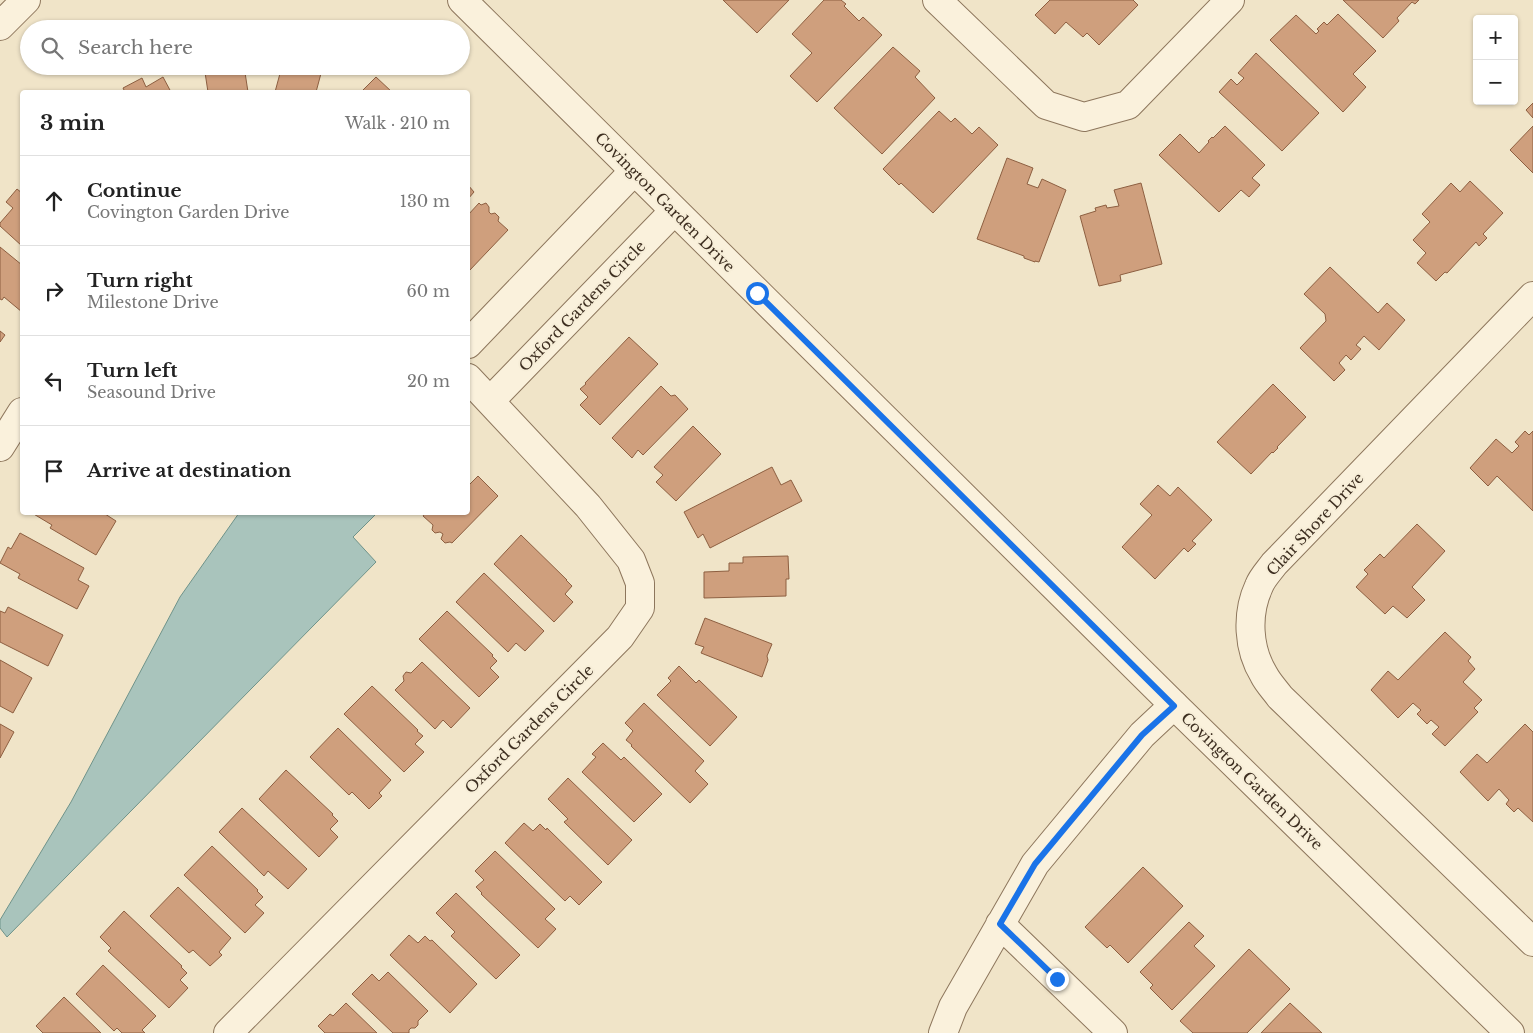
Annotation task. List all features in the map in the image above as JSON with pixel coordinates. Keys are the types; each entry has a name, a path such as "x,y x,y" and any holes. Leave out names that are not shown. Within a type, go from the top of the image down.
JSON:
{"street":[{"path":"0,26 26,0"},
{"name":"Covington Garden Drive","path":"462,0 1174,706 1510,1033"},
{"path":"937,0 1046,105 1084,117 1128,105 1230,0"},
{"path":"470,342 634,171"},
{"name":"Oxford Gardens Circle","path":"490,401 674,211"},
{"name":"Clair Shore Drive","path":"1533,296 1274,564 1259,586 1252,609 1250,632 1254,653 1264,675 1280,697 1533,942"},
{"name":"Oxford Gardens Circle","path":"228,1033 620,637 640,608 640,583 631,560 588,506 470,380"},
{"path":"0,447 20,415"},
{"path":"943,1033 953,1007 1035,864 1142,735 1174,706"},
{"path":"1000,924 1113,1033"}],"water":[{"path":"238,515 375,515 353,537 376,562 7,937 0,928 0,920 71,802 180,597"}],"building":[{"path":"723,0 789,0 757,33"},
{"path":"824,0 841,0 846,4 844,6 859,21 863,17 882,35 817,102 790,76 812,53 792,34"},
{"path":"1050,0 1133,0 1138,5 1099,45 1087,33 1083,37 1066,22 1055,34 1035,15"},
{"path":"1343,0 1419,0 1415,4 1412,2 1397,18 1399,21 1383,38"},
{"path":"1338,14 1376,51 1353,74 1366,87 1343,112 1270,40 1296,15 1316,34 1319,31 1317,29 1324,22 1327,25"},
{"path":"893,47 920,71 915,77 935,98 882,154 834,108"},
{"path":"1256,53 1319,113 1282,151 1219,92 1231,79 1237,85 1244,78 1238,73"},
{"path":"205,75 245,75 248,90 208,90"},
{"path":"280,75 321,75 317,90 276,90"},
{"path":"163,77 170,90 124,90 123,88 142,78 146,87"},
{"path":"376,77 390,90 363,90"},
{"path":"1533,103 1533,118 1526,110"},
{"path":"939,111 951,122 955,118 972,134 979,127 998,145 933,213 883,169"},
{"path":"1225,126 1265,165 1252,178 1260,185 1249,197 1241,190 1219,212 1159,155 1180,134 1199,153 1208,141"},
{"path":"1533,126 1533,173 1510,150"},
{"path":"1007,158 1033,168 1027,184 1038,188 1042,179 1066,190 1039,262 977,239"},
{"path":"1470,181 1503,213 1483,234 1487,238 1479,246 1476,242 1447,273 1445,272 1436,281 1417,263 1426,253 1413,240 1430,222 1422,214 1451,183 1460,192"},
{"path":"1141,183 1162,264 1120,275 1121,281 1099,286 1080,216 1096,211 1095,208 1106,205 1107,208 1119,206 1114,190"},
{"path":"470,187 474,192 470,197"},
{"path":"17,189 20,191 20,244 0,226 0,223 13,208 6,202"},
{"path":"479,203 481,205 486,203 489,207 489,212 491,214 495,213 499,217 498,221 508,230 470,270 470,213"},
{"path":"0,247 20,263 20,310 4,297 2,300 0,299"},
{"path":"1330,267 1378,313 1387,303 1405,320 1379,350 1364,336 1356,345 1361,349 1351,360 1346,355 1339,363 1345,370 1334,381 1300,348 1326,321 1325,314 1304,294"},
{"path":"0,331 5,335 0,342"},
{"path":"629,337 658,364 600,425 580,405 588,397 580,389"},
{"path":"1273,384 1306,417 1251,474 1217,442"},
{"path":"661,386 671,396 675,395 688,409 643,455 638,450 632,458 612,438"},
{"path":"693,426 721,454 676,501 656,482 663,475 654,467"},
{"path":"1525,431 1529,435 1533,431 1533,511 1497,476 1488,486 1470,468 1496,439 1512,453 1519,446 1515,442"},
{"path":"772,467 781,485 791,480 802,501 710,548 703,534 698,538 684,512"},
{"path":"478,476 498,496 452,543 445,543 441,539 443,534 440,532 435,533 432,530 433,525 423,516 470,515 470,484"},
{"path":"1158,485 1170,496 1178,487 1212,520 1192,541 1196,544 1188,552 1184,548 1155,579 1122,547 1152,515 1140,504"},
{"path":"35,515 107,515 116,521 96,555 50,528 52,525"},
{"path":"1417,524 1445,551 1412,587 1425,600 1407,618 1393,606 1385,614 1356,587 1368,574 1364,570 1380,554 1384,558"},
{"path":"20,533 84,568 78,580 89,586 77,609 18,578 20,574 0,563 8,547 11,549"},
{"path":"521,535 572,586 565,594 573,602 554,622 494,564"},
{"path":"788,556 789,579 786,579 786,596 704,598 704,572 729,571 729,563 743,563 743,557"},
{"path":"484,573 544,631 525,651 516,643 508,652 456,602"},
{"path":"8,607 63,635 48,666 0,642 0,611 5,613"},
{"path":"447,611 497,661 490,668 499,677 479,697 419,639"},
{"path":"705,618 772,644 762,677 701,653 704,647 695,644"},
{"path":"1445,632 1471,657 1468,661 1475,669 1463,682 1482,700 1474,708 1478,712 1445,746 1432,734 1439,727 1431,720 1427,724 1417,714 1421,710 1413,703 1398,718 1371,690 1388,671 1398,680"},
{"path":"0,660 32,678 13,713 0,706"},
{"path":"422,662 470,708 451,728 443,720 435,729 395,690 404,681 403,676 406,672 411,673"},
{"path":"679,666 696,683 699,680 737,717 710,746 657,695 671,681 668,678"},
{"path":"372,686 423,736 415,744 424,752 404,772 344,714"},
{"path":"644,703 704,761 695,771 708,784 690,803 626,740 633,731 625,723"},
{"path":"0,724 14,732 0,758"},
{"path":"1525,724 1533,732 1533,822 1518,808 1514,812 1506,804 1509,800 1499,789 1488,801 1460,772 1477,754 1487,763"},
{"path":"338,728 391,780 379,793 382,796 369,809 352,792 349,795 310,757"},
{"path":"603,743 621,760 624,757 662,794 634,822 582,772 596,757 592,754"},
{"path":"286,770 338,821 330,829 338,837 319,857 259,799"},
{"path":"568,778 632,840 608,865 564,822 568,819 548,799"},
{"path":"242,808 307,869 288,889 268,871 264,876 219,832"},
{"path":"524,823 533,831 540,824 546,830 547,828 602,882 579,905 570,896 565,901 505,843"},
{"path":"212,846 263,897 255,905 264,913 245,933 184,875"},
{"path":"495,851 555,909 545,919 556,929 538,948 476,887 484,880 475,871"},
{"path":"1143,867 1183,906 1128,963 1110,945 1107,948 1085,927"},
{"path":"178,887 231,938 219,952 222,955 210,966 193,950 189,953 150,916"},
{"path":"456,893 520,955 496,979 451,936 455,932 436,913"},
{"path":"124,911 187,973 180,980 188,988 169,1008 108,951 111,948 100,937"},
{"path":"1189,922 1204,936 1194,946 1215,966 1172,1010 1150,988 1153,985 1140,972"},
{"path":"409,935 418,943 425,936 430,941 432,940 477,984 450,1013 390,955"},
{"path":"1249,949 1290,989 1247,1033 1193,1033 1180,1021"},
{"path":"103,965 156,1016 142,1030 145,1033 122,1033 117,1028 114,1031 76,994"},
{"path":"388,972 428,1011 418,1021 418,1025 415,1028 409,1030 409,1033 393,1033 352,994 372,974 379,981"},
{"path":"64,997 101,1033 43,1033 36,1026"},
{"path":"346,1003 377,1033 325,1033 318,1026 330,1014 333,1016"},
{"path":"1290,1003 1322,1033 1261,1033"}],"route":[{"path":"757,293 1174,706 1142,735 1035,864 1000,924 1057,979"}]}
